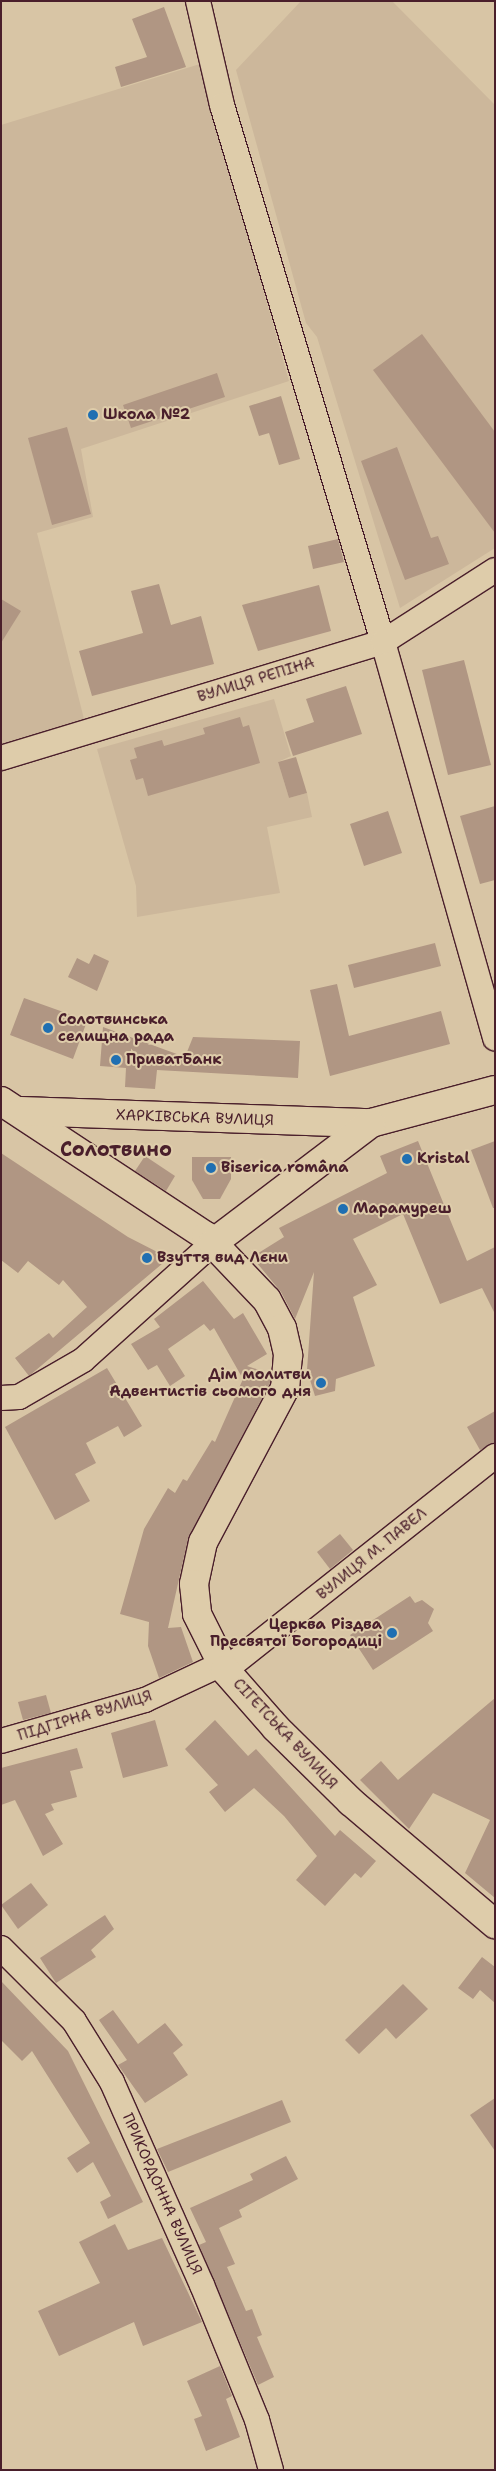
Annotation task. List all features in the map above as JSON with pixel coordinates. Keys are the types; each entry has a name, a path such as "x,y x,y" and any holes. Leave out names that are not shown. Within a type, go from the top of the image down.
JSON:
{"street":[{"path":"198,1 222,105 383,642 495,1039"},
{"name":"ВУЛИЦЯ РЕПІНА","path":"1,758 383,642 495,570"},
{"name":"ХАРКІВСЬКА ВУЛИЦЯ","path":"10,1106 371,1123 495,1090"},
{"name":"СІГЕТСЬКА ВУЛИЦЯ","path":"10,1106 213,1243 267,1300 282,1328 288,1355 285,1388 203,1542 196,1576 197,1614 224,1667 276,1728 351,1802 495,1924"},
{"name":"ХАРКІВСЬКА ВУЛИЦЯ","path":"213,1243 371,1123"},
{"path":"1,1398 19,1397 84,1360 213,1243"},
{"name":"ВУЛИЦЯ М. ПАВЕЛ","path":"224,1667 495,1456"},
{"name":"ПІДГІРНА ВУЛИЦЯ","path":"1,1741 145,1700 224,1667"},
{"name":"ПРИКОРДОННА ВУЛИЦЯ","path":"1,1948 74,2021 112,2082 202,2284 257,2420 271,2470"}],"shaded area":[{"path":"301,1 392,1 495,105 495,548 400,608 317,337 306,323 236,70"},
{"name":"Школа №2","path":"200,64 289,381 81,449 93,517 37,533 84,719 1,746 1,125"},
{"path":"274,699 291,756 278,762 289,798 307,793 312,817 267,827 280,893 137,917 136,886 97,749"}],"building":[{"path":"164,7 186,67 121,87 115,67 147,57 132,19"},
{"path":"422,334 495,432 495,533 373,370"},
{"path":"217,373 225,397 131,428 123,405"},
{"path":"281,396 300,459 279,465 269,433 259,436 249,406"},
{"path":"67,427 91,514 52,525 28,438"},
{"path":"397,447 431,538 438,536 449,564 405,580 361,461"},
{"path":"338,539 344,562 313,569 308,546"},
{"path":"159,584 171,625 201,616 214,664 92,696 79,651 143,633 131,591"},
{"path":"319,585 331,631 258,651 242,605"},
{"path":"1,599 21,611 1,643"},
{"path":"464,660 491,765 448,775 422,670"},
{"path":"346,686 362,734 293,756 285,732 314,722 306,699"},
{"path":"240,717 243,727 249,725 260,763 148,796 143,778 136,780 130,760 137,758 134,748 162,740 164,746 205,734 203,728"},
{"path":"296,757 307,793 289,798 278,762"},
{"path":"495,806 495,880 480,884 460,816"},
{"path":"388,811 402,853 364,866 350,824"},
{"path":"435,943 441,966 354,988 348,965"},
{"path":"94,954 109,961 97,991 68,977 77,958 89,964"},
{"path":"337,984 349,1036 441,1011 450,1044 330,1076 310,990"},
{"name":"Солотвинська селищна рада","path":"24,998 83,1019 81,1023 86,1024 73,1059 10,1035"},
{"path":"103,1027 185,1057 193,1037 300,1041 298,1078 157,1070 155,1089 125,1087 126,1068 100,1066"},
{"path":"418,1141 467,1261 495,1247 495,1314 482,1288 440,1304 403,1214 353,1239 377,1285 353,1297 375,1366 336,1379 335,1391 315,1396 307,1370 314,1272 295,1319 281,1292 252,1257 284,1237 279,1228 387,1173 380,1156"},
{"path":"495,1141 495,1208 493,1208 471,1150"},
{"path":"1,1153 128,1237 169,1258 29,1376 15,1358 49,1333 53,1338 87,1307 63,1280 59,1285 28,1261 18,1273 1,1260"},
{"path":"145,1156 175,1176 166,1191 135,1171"},
{"name":"Biserica româna","path":"192,1157 231,1157 231,1179 220,1199 203,1199 192,1180"},
{"path":"203,1281 234,1319 243,1313 267,1354 247,1366 271,1374 270,1383 188,1539 168,1628 181,1627 193,1662 159,1678 148,1646 149,1622 120,1614 144,1529 168,1488 175,1493 183,1479 187,1481 212,1440 215,1442 243,1379 214,1328 210,1331 204,1324 168,1349 185,1376 170,1386 157,1365 148,1370 131,1344 160,1327 154,1319"},
{"path":"107,1368 142,1426 124,1437 118,1426 86,1443 96,1463 75,1474 90,1501 55,1520 5,1427"},
{"path":"495,1411 495,1443 480,1450 467,1427"},
{"path":"340,1534 353,1550 330,1569 317,1552"},
{"name":"Церква Різдва Пресвятої Богородиці","path":"410,1596 415,1603 422,1600 434,1609 428,1623 433,1631 373,1670 350,1635"},
{"path":"46,1695 51,1713 23,1720 18,1702"},
{"path":"495,1698 495,1898 465,1873 490,1820 433,1793 409,1829 360,1780 381,1761 398,1780"},
{"path":"155,1720 168,1766 123,1778 111,1733"},
{"path":"215,1720 248,1756 256,1749 335,1836 340,1830 376,1861 361,1878 355,1873 325,1906 296,1880 317,1856 284,1816 254,1788 225,1812 209,1792 218,1785 185,1749"},
{"path":"77,1748 83,1768 70,1771 77,1797 51,1804 54,1810 45,1814 63,1844 43,1856 15,1800 1,1805 1,1768"},
{"path":"31,1883 48,1905 18,1929 1,1905"},
{"path":"105,1915 114,1929 91,1950 96,1957 56,1983 40,1958"},
{"path":"482,1957 495,1967 495,2003 480,1990 473,1999 458,1988"},
{"path":"1,1981 68,2051 143,2202 108,2219 100,2202 111,2196 93,2162 77,2173 67,2158 90,2143 32,2051 22,2061 1,2040"},
{"path":"403,1984 428,2009 396,2039 386,2028 359,2054 345,2040"},
{"path":"113,2010 138,2044 165,2023 183,2045 173,2053 188,2075 145,2103 118,2065 127,2060 99,2020"},
{"path":"495,2098 495,2151 470,2115"},
{"path":"282,2100 291,2122 168,2172 157,2149"},
{"path":"286,2156 298,2179 239,2210 242,2217 219,2228 235,2264 227,2267 246,2311 252,2309 262,2335 257,2337 274,2377 258,2385 199,2245 206,2242 190,2208 253,2180 250,2174"},
{"path":"115,2224 128,2250 162,2238 202,2322 143,2346 134,2322 59,2356 38,2311 100,2283 79,2242"},
{"path":"220,2366 232,2396 226,2399 240,2437 206,2451 194,2419 202,2416 187,2381"}],"place":[{"name":"Школа №2","path":"93,415"},
{"name":"Солотвинська селищна рада","path":"48,1028"},
{"name":"ПриватБанк","path":"116,1060"},
{"name":"Kristal","path":"407,1159"},
{"name":"Biserica româna","path":"211,1168"},
{"name":"Марамуреш","path":"343,1209"},
{"name":"Взуття вид Лєни","path":"147,1258"},
{"name":"Дім молитви Адвентистів сьомого дня","path":"321,1383"},
{"name":"Церква Різдва Пресвятої Богородиці","path":"392,1633"}],"district":[{"name":"Солотвино","path":"116,1149"}]}
